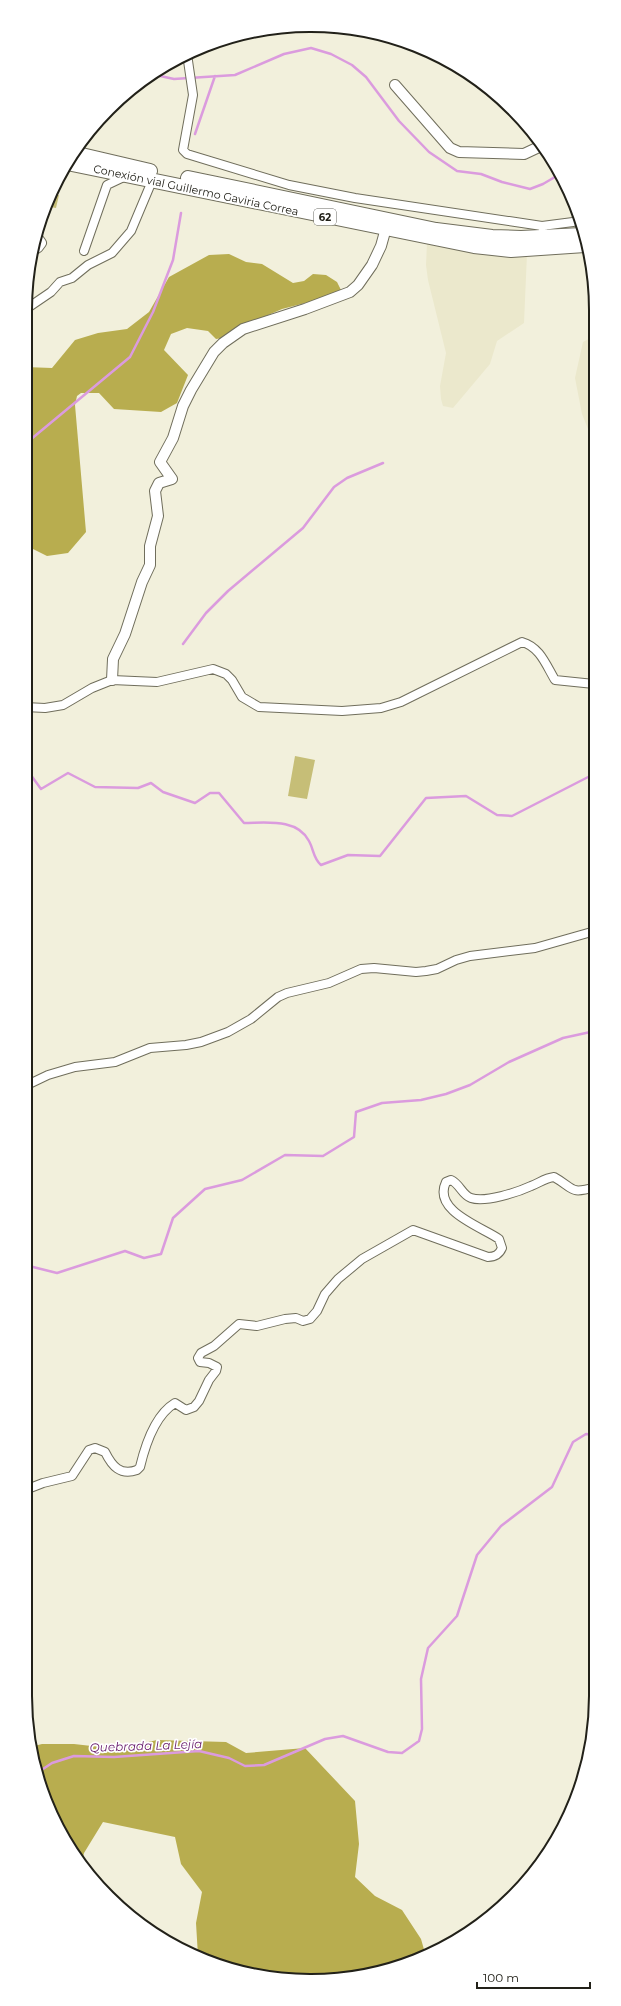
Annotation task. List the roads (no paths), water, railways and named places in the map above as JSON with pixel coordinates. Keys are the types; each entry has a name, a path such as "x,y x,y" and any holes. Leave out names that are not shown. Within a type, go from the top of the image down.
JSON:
{"highway":[{"name":"Conexión vial Guillermo Gaviria Correa","path":"80,155 436,230 492,237 543,231 579,235"},
{"name":"Conexión vial Guillermo Gaviria Correa","path":"73,164 493,249 511,250 582,245"}],"street":[{"path":"188,61 193,95 183,150 187,154 289,185 543,231 574,221"},
{"path":"395,85 450,148 459,152 524,154 536,148"},
{"path":"84,252 107,186 100,170"},
{"path":"107,186 127,176"},
{"path":"32,305 47,296 60,282 72,278 88,265 112,253 131,231 152,181"},
{"path":"112,680 113,659 125,634 142,582 150,565 150,546 158,516 154,492 159,483 172,479 160,462 173,438 183,406 214,352 223,343 243,329 305,309 350,292 358,285 372,265 381,246 386,228"},
{"path":"32,707 45,708 63,705 92,688 112,680 157,682 213,670 226,674 232,680 242,697 259,707 342,711 381,708 401,702 522,642 529,644 540,655 555,680 589,683"},
{"path":"32,1083 48,1075 75,1067 115,1062 150,1048 186,1046 201,1042 228,1032 251,1020 278,997 287,993 329,983 361,969 374,968 416,972 426,971 437,969 456,960 470,956 535,948 589,934"},
{"path":"32,1487 72,1476 89,1450 95,1448 105,1452 112,1465 118,1469 132,1472 137,1470 140,1467 158,1421 169,1407 175,1403 186,1410 194,1407 216,1371 217,1367 214,1365 200,1362 198,1358 201,1354 214,1346 239,1324 257,1326 285,1318 304,1320 310,1319 317,1311 325,1294 338,1278 362,1259 413,1230 488,1257 494,1257 500,1254 502,1248 499,1239 463,1220 448,1204 444,1191 446,1182 451,1180 456,1182 466,1196 478,1200 512,1192 554,1177 573,1191 589,1189"}],"waterway":[{"path":"160,76 174,79 235,75 284,54 311,48 331,54 352,65 366,77 399,121 429,152 457,171 481,174 502,182 530,189 555,177"},
{"path":"195,134 215,76"},
{"path":"32,438 130,357 153,312 173,260 181,213"},
{"path":"183,644 206,613 228,591 303,528 334,487 347,478 383,463"},
{"path":"32,777 41,789 68,773 95,787 138,788 151,783 163,792 195,803 210,793 219,793 244,823 280,823 297,828 304,834 311,844 315,857 321,865 348,855 380,856 426,798 466,796 497,815 512,816 589,777"},
{"path":"32,1267 57,1273 125,1251 144,1258 161,1254 173,1218 205,1189 242,1180 285,1155 323,1156 354,1137 356,1112 382,1103 421,1100 446,1094 470,1085 509,1062 563,1038 589,1032"},
{"name":"Quebrada La Lejía","path":"42,1770 52,1763 74,1756 114,1757 199,1751 229,1758 245,1766 264,1765 325,1739 343,1736 388,1752 402,1753 419,1741 422,1729 421,1679 428,1648 457,1616 477,1555 501,1526 552,1487 573,1442 586,1434 589,1434"}]}
